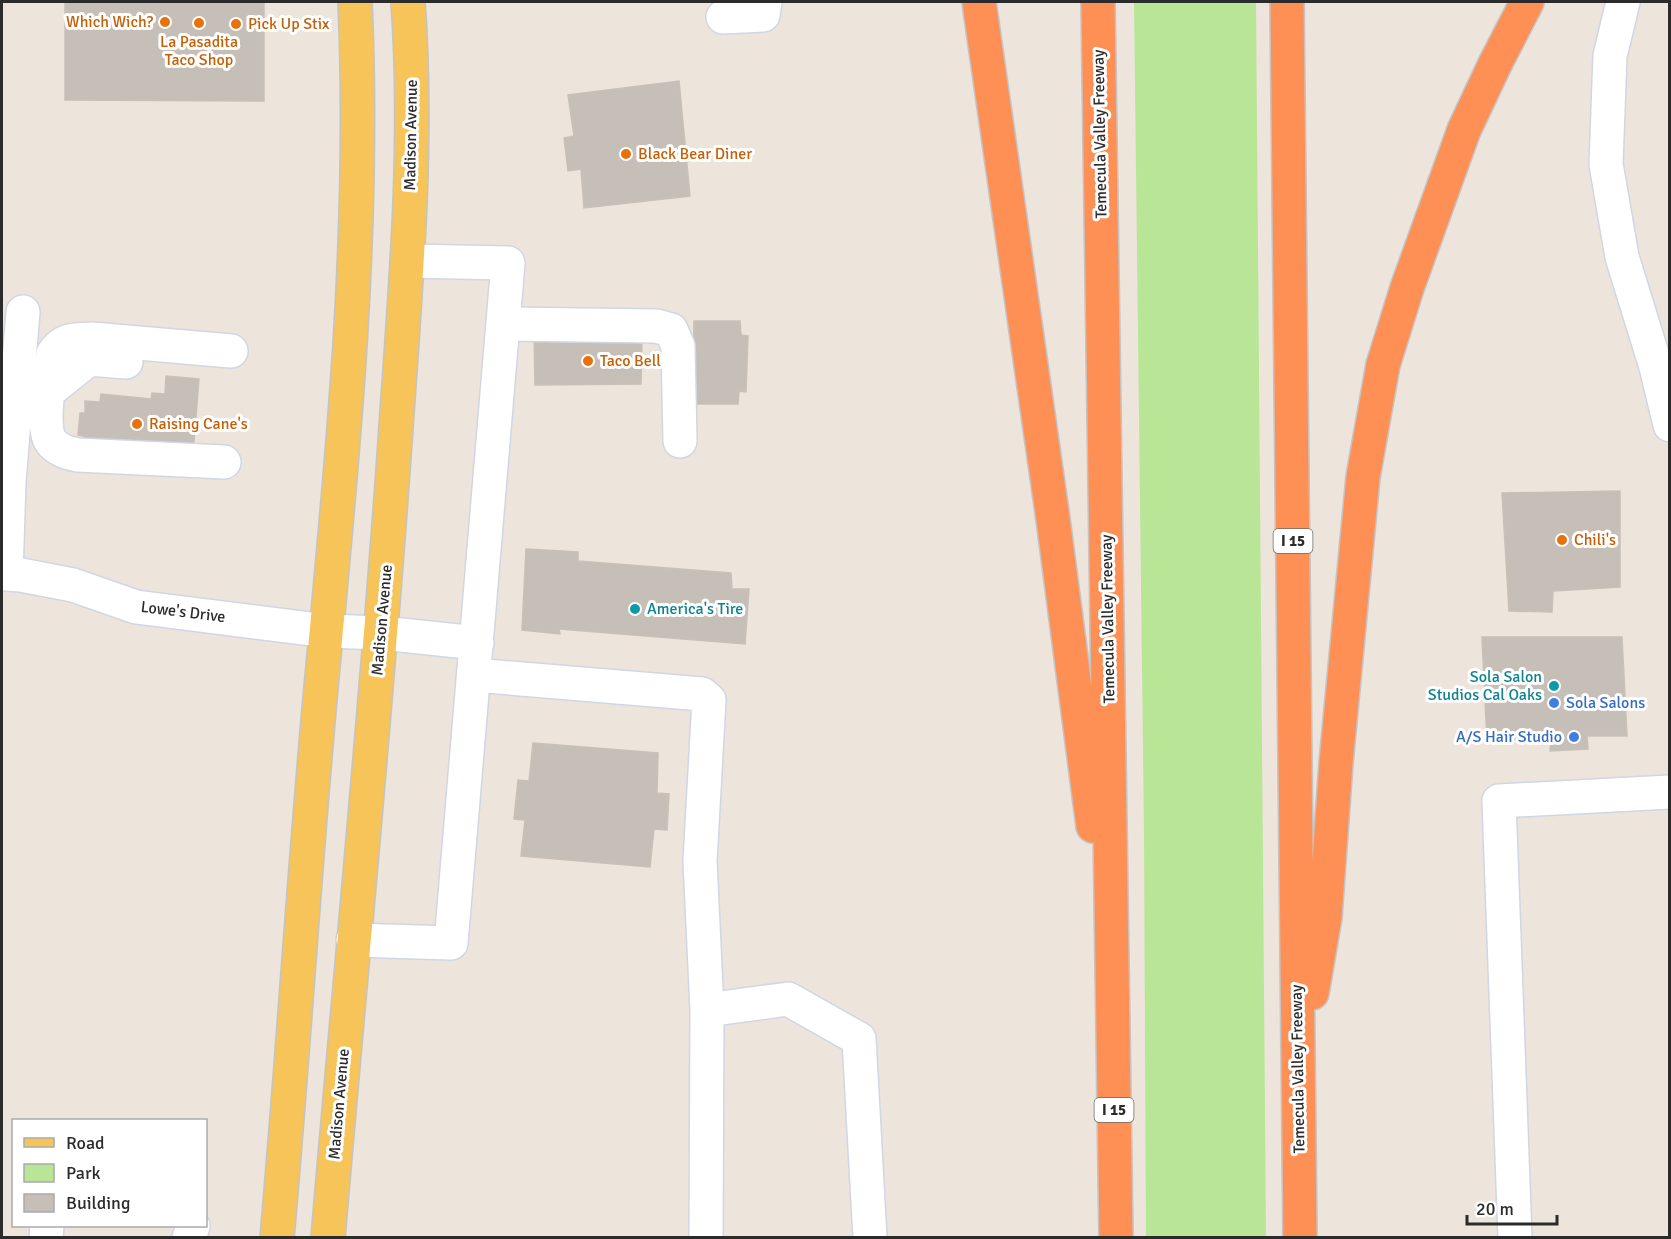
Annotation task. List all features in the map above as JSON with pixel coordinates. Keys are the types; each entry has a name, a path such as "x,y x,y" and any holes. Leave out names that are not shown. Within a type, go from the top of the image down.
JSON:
{"highway":[{"path":"979,2 1055,531 1113,982"},
{"name":"Temecula Valley Freeway","path":"1098,2 1116,1238"},
{"name":"Temecula Valley Freeway","path":"1287,2 1300,1238"},
{"path":"1298,1081 1325,917 1336,763 1363,477 1383,365 1411,277 1464,130 1494,64 1527,2"}],"main road":[{"path":"277,1238 342,455 357,222 359,85 355,2"},
{"name":"Madison Avenue","path":"328,1238 382,633 408,261 412,57 408,2"}],"lane":[{"path":"723,17 763,15 765,2"},
{"path":"1623,2 1610,56 1606,164 1622,257 1656,367 1670,425"},
{"path":"353,940 451,943 508,264 408,261"},
{"name":"Lowe's Drive","path":"23,312 9,482 6,574 73,585 136,607 327,631 382,633 477,643"},
{"path":"503,324 656,326 670,330 678,346 680,441"},
{"path":"224,462 78,455 64,452 51,442 45,428 52,354 58,345 72,340 92,339 230,361"},
{"path":"474,675 702,694 709,700 700,861 707,1010 706,1238"},
{"path":"1515,1238 1500,801 1670,792"},
{"path":"707,1010 788,999 858,1039 870,1238"}],"green space":[{"path":"1134,2 1256,2 1266,1237 1146,1237 1144,834"}],"building":[{"path":"65,2 264,2 264,101 65,100"},
{"name":"Black Bear Diner","path":"679,81 690,196 584,208 581,169 568,171 564,138 574,136 568,95"},
{"path":"694,321 740,321 741,335 748,336 746,392 739,391 738,404 693,404"},
{"name":"Taco Bell","path":"534,335 642,338 641,384 535,385"},
{"name":"Raising Cane's","path":"166,376 199,379 193,453 84,444 84,436 78,435 80,413 85,413 85,401 100,402 101,394 151,399 152,393 165,394"},
{"name":"Chili's","path":"1620,491 1620,587 1553,591 1552,612 1509,611 1502,493"},
{"name":"America's Tire","path":"526,549 578,552 578,561 731,573 732,589 749,589 745,644 559,629 560,634 522,630"},
{"name":"Sola Salon Studios Cal Oaks","path":"1482,637 1622,637 1627,736 1587,736 1588,749 1550,751 1551,739 1487,741"},
{"path":"533,743 658,753 657,793 669,794 667,830 654,829 650,867 521,856 525,820 514,819 518,780 529,781"}],"place":[{"name":"Which Wich?","path":"165,22"},
{"name":"La Pasadita Taco Shop","path":"199,23"},
{"name":"Pick Up Stix","path":"236,24"},
{"name":"Black Bear Diner","path":"626,154"},
{"name":"Taco Bell","path":"588,361"},
{"name":"Raising Cane's","path":"137,424"},
{"name":"Chili's","path":"1562,540"},
{"name":"America's Tire","path":"635,609"},
{"name":"Sola Salon Studios Cal Oaks","path":"1554,686"},
{"name":"Sola Salons","path":"1554,703"},
{"name":"A/S Hair Studio","path":"1574,737"}]}
